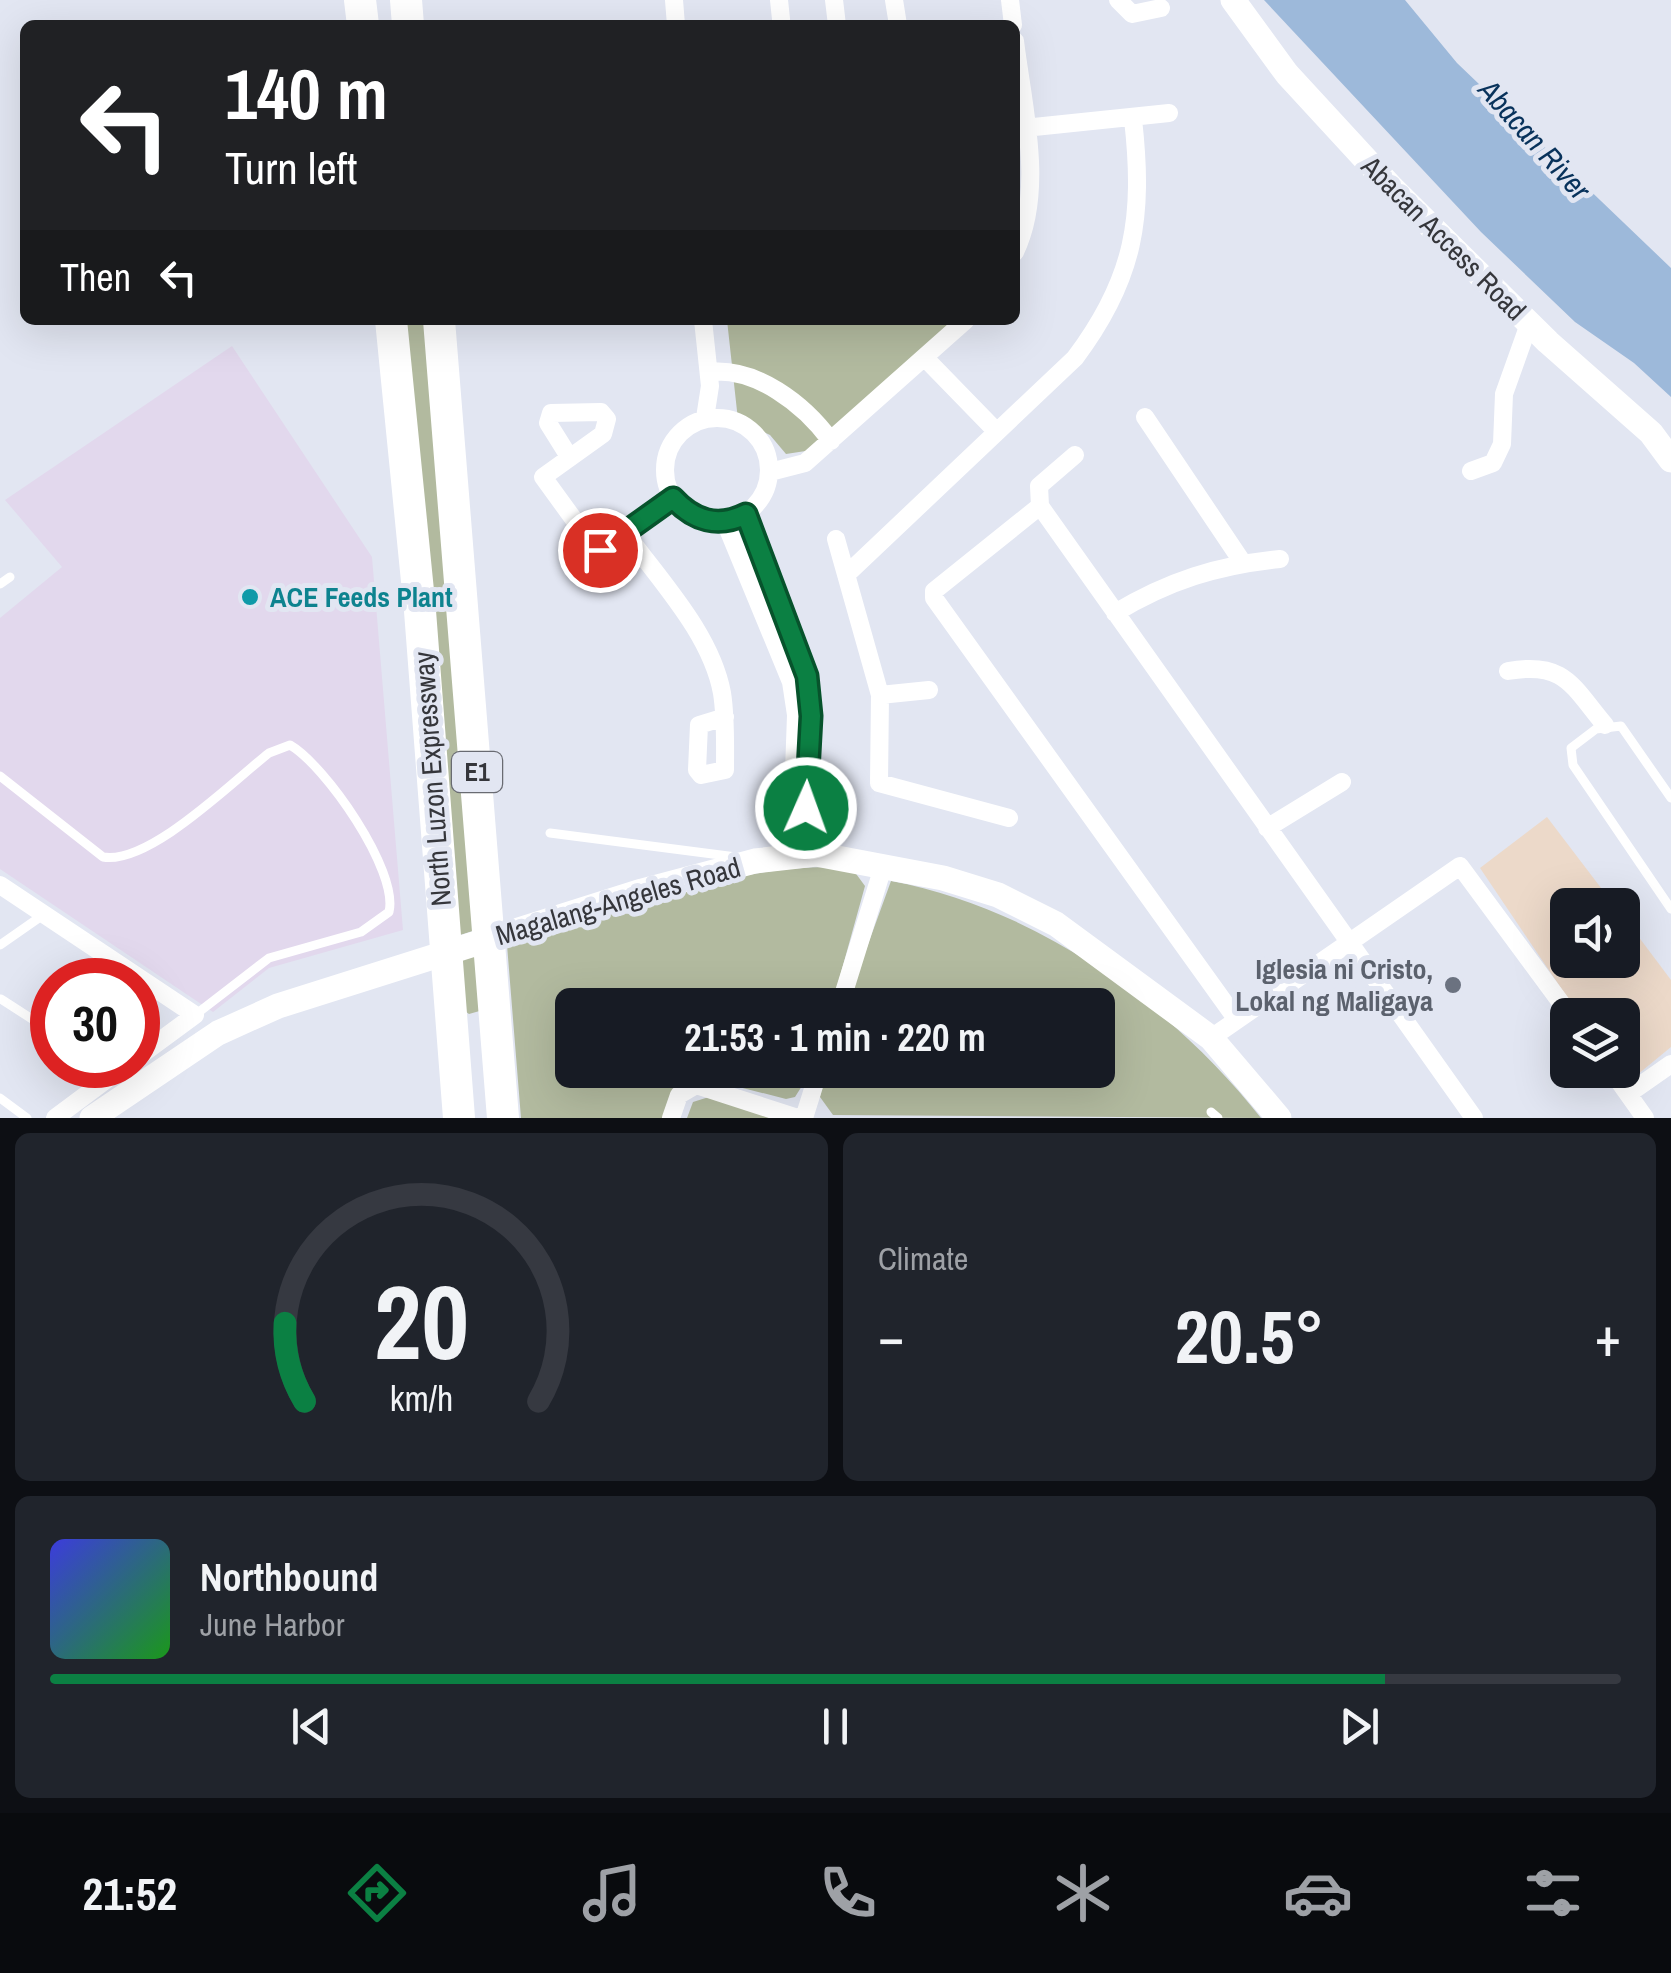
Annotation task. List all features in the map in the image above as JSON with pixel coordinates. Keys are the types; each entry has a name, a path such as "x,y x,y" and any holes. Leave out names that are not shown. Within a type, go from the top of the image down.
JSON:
{"highway":[{"name":"North Luzon Expressway","path":"391,325 420,611 459,1118"},
{"name":"North Luzon Expressway","path":"439,325 503,1118"}],"main road":[{"name":"Abacan Access Road","path":"1232,0 1251,29 1327,118 1529,324 1651,433 1671,460"},
{"name":"Magalang-Angeles Road","path":"92,1118 218,1033 278,1006 394,966 755,861 804,855 884,864 998,895 1056,924 1164,999 1211,1038 1279,1118"}],"street":[{"path":"1118,0 1132,14 1160,8"},
{"path":"1020,239 1028,219 1020,128 1168,114"},
{"path":"846,576 1075,358 1104,319 1122,282 1136,232 1139,176 1133,120"},
{"path":"1471,470 1493,463 1502,444 1504,394 1529,324"},
{"path":"705,325 713,418"},
{"path":"769,465 823,446 961,325"},
{"path":"925,358 997,432"},
{"path":"710,379 724,370 762,382 813,416 823,446"},
{"path":"1145,416 1244,563"},
{"path":"713,418 746,426 758,437 769,465 760,501 746,514 725,522 696,518 673,498 667,484 667,454 685,428 713,418"},
{"path":"568,455 543,477 592,548 600,550 627,535 673,498"},
{"path":"1075,456 1039,486 1040,506 1474,1118"},
{"path":"1040,506 934,591 934,598 1237,1020"},
{"path":"746,514 773,610 799,679 796,714 804,855"},
{"path":"725,522 773,610"},
{"path":"627,535 712,660 725,717"},
{"path":"836,539 880,695 879,783 1008,818"},
{"path":"1115,614 1158,587 1244,563 1280,559"},
{"path":"1508,671 1534,666 1555,670 1605,725"},
{"path":"880,695 929,690"},
{"path":"1268,828 1342,782"},
{"path":"845,988 884,864"},
{"path":"1211,1038 1460,866 1557,998"},
{"path":"0,885 194,1014 160,1040"},
{"path":"1628,1094 1671,1064"},
{"path":"671,1118 678,1095 696,1085 801,1118 813,1088"},
{"path":"55,1118 96,1088"},
{"path":"1624,1088 1645,1118"}],"lane":[{"path":"0,584 10,577"},
{"path":"1671,798 1621,726 1605,725 1571,748 1570,757 1671,910"},
{"path":"0,776 103,858 118,860 148,848 269,753 290,745 360,823 374,847 390,899 389,912 362,932 268,958 194,1014"},
{"path":"550,833 755,861"},
{"path":"0,946 45,913"},
{"path":"2,1000 30,1018"},
{"path":"0,1098 27,1118"}],"shaded area":[{"name":"ACE Feeds Plant","path":"232,346 372,557 403,930 269,968 213,1012 160,976 160,958 133,958 0,869 0,618 62,567 5,500"},
{"path":"1547,817 1601,888 1550,888 1550,972 1480,868"},
{"path":"1640,939 1671,980 1671,1047 1640,1072 1640,998 1568,998 1554,978 1640,978"}],"green space":[{"path":"400,325 430,325 482,928 454,937"},
{"path":"728,325 952,325 812,450 786,454 770,435 738,420"},
{"path":"827,867 854,871 865,886 837,988 555,988 555,1088 682,1088 668,1118 521,1118 507,945 706,884 787,869"},
{"path":"891,881 945,894 997,913 1097,967 1186,1037 1261,1118 833,1115 820,1097 821,1088 1115,1088 1115,988 852,988"},
{"path":"483,954 483,1010 469,1014 462,1009 456,961"},
{"path":"743,1088 801,1088 795,1097 786,1099"},
{"path":"712,1096 780,1118 687,1118 693,1102"}],"water":[{"name":"Abacan River","path":"1264,0 1405,0 1457,63 1671,268 1671,397 1634,363 1575,322 1481,232"}],"place":[{"name":"ACE Feeds Plant","path":"250,597"},
{"name":"Iglesia ni Cristo, Lokal ng Maligaya","path":"1453,985"}],"route":[{"path":"600,550 627,535 673,498 696,518 710,522 725,522 746,514 807,676 811,716 806,808"}]}
